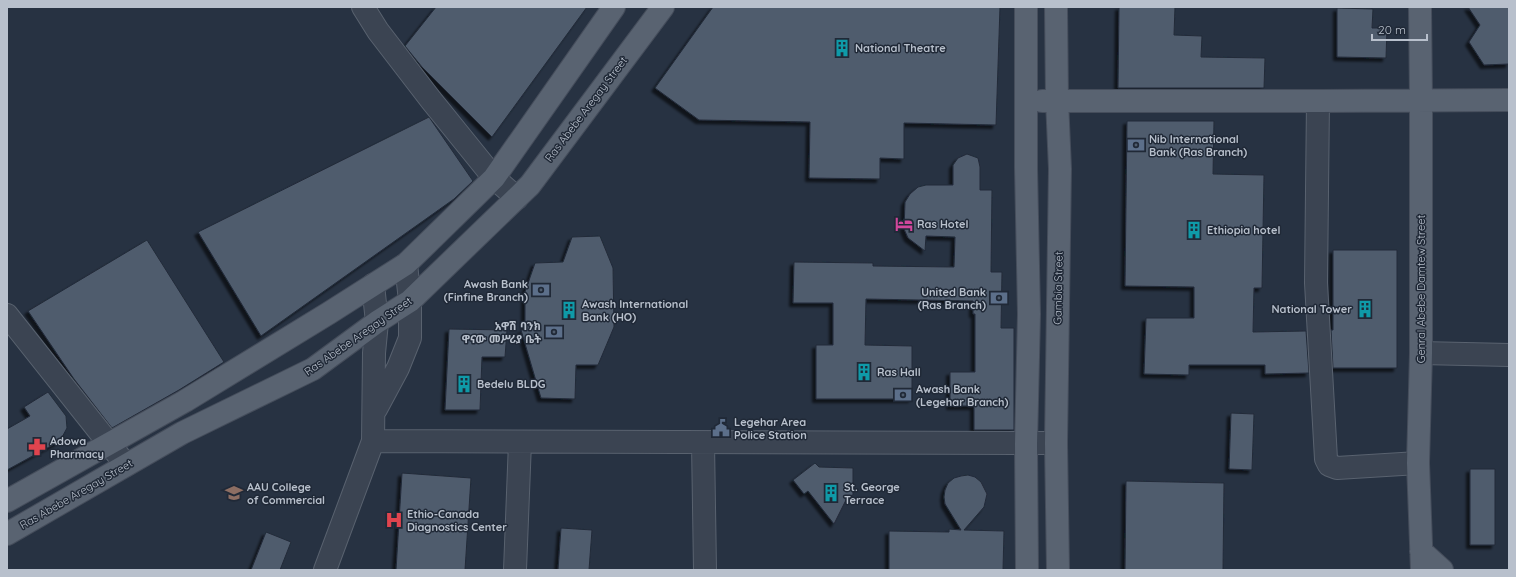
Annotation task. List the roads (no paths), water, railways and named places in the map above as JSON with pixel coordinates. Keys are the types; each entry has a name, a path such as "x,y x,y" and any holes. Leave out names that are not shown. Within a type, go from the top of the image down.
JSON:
{"main road":[{"path":"7,501 184,401 406,264 494,178 614,7"},
{"name":"Ras Abebe Aregay Street","path":"7,534 182,433 313,369 376,322 410,301 530,185 663,7"},
{"path":"1026,7 1029,314 1026,444 1027,570"},
{"name":"Gambia Street","path":"1056,7 1057,100 1060,169 1056,443 1058,570"},
{"name":"Genral Abebe Damtew Street","path":"1420,7 1421,353 1418,463 1422,561"},
{"path":"1026,102 1057,100 1509,100"},
{"path":"1422,561 1442,570"}],"street":[{"path":"363,7 378,31 431,100 494,178 517,198"},
{"path":"1318,101 1316,283 1326,459 1329,465 1337,468 1418,463"},
{"path":"374,414 398,368 410,338 410,301 406,264"},
{"path":"325,570 373,441 374,353 376,322 373,285"},
{"path":"7,315 126,465"},
{"path":"1421,353 1509,355"},
{"path":"373,441 1056,443"},
{"path":"515,570 520,442"},
{"path":"703,443 705,570"}],"place":[{"name":"National Theatre","path":"842,48"},
{"name":"Nib International Bank (Ras Branch)","path":"1136,145"},
{"name":"Ras Hotel","path":"904,224"},
{"name":"Ethiopia hotel","path":"1194,230"},
{"name":"Awash Bank (Finfine Branch)","path":"541,290"},
{"name":"United Bank (Ras Branch)","path":"999,298"},
{"name":"National Tower","path":"1365,309"},
{"name":"Awash International Bank (HO)","path":"569,310"},
{"name":"አዋሽ ባንክ ዋናው መሥሪያ ቤት","path":"554,332"},
{"name":"Ras Hall","path":"864,372"},
{"name":"Bedelu BLDG","path":"464,384"},
{"name":"Awash Bank (Legehar Branch)","path":"903,395"},
{"name":"Legehar Area Police Station","path":"721,428"},
{"name":"Adowa Pharmacy","path":"37,447"},
{"name":"AAU College of Commercial","path":"234,493"},
{"name":"St. George Terrace","path":"831,493"},
{"name":"Ethio-Canada Diagnostics Center","path":"394,520"}]}
